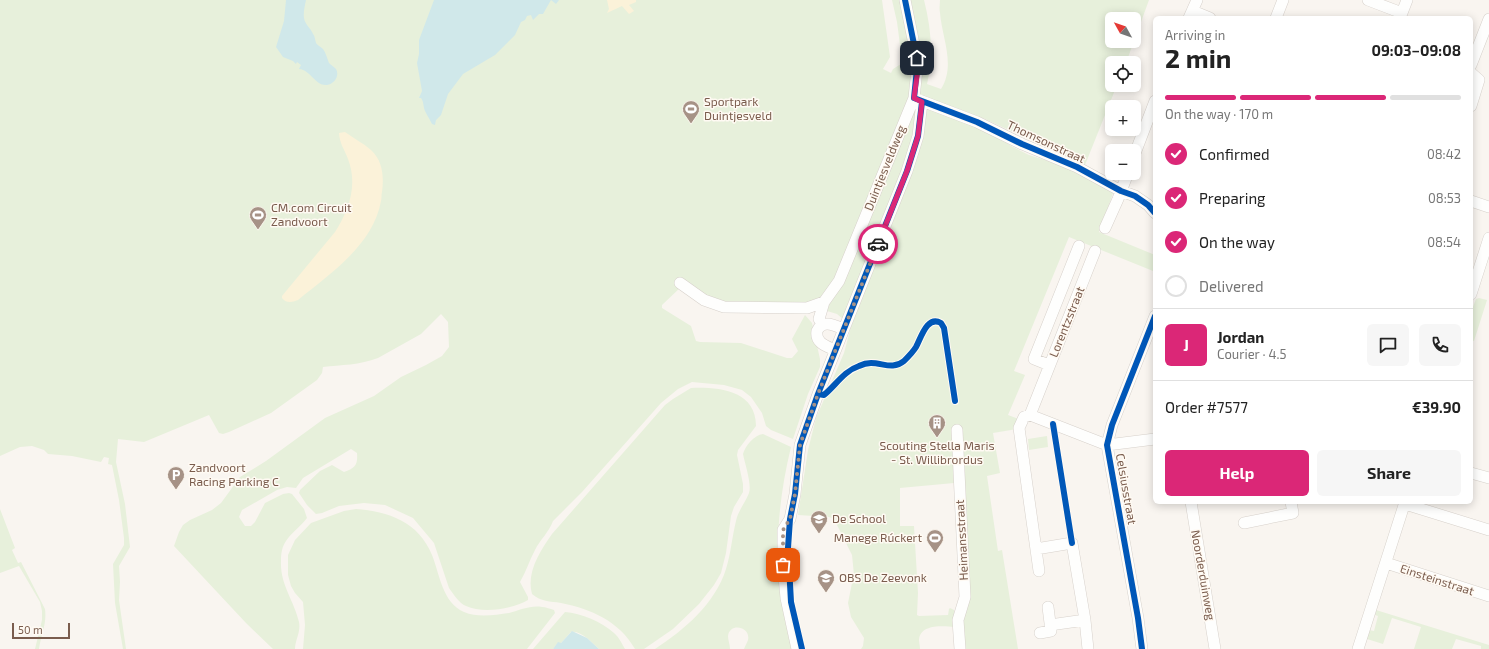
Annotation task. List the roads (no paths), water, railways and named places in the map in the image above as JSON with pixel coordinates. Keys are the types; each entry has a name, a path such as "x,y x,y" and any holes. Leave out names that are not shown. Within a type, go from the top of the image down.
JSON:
{"street":[{"name":"Duintjesveldweg","path":"835,350 822,344 818,340 816,331 820,322 824,302 839,281 918,100 917,58 905,0"},
{"path":"1191,14 1197,0"},
{"path":"1277,16 1283,0"},
{"path":"1368,0 1401,16 1407,0"},
{"path":"1473,60 1489,19"},
{"path":"1473,75 1479,80 1473,100"},
{"name":"Thomsonstraat","path":"918,100 977,122 1022,144 1077,167 1121,191 1142,200 1153,211"},
{"path":"797,649 786,598 783,565 783,530 790,519 795,494 800,445 835,350 907,171 918,136 918,100"},
{"path":"1139,144 1153,106"},
{"path":"1105,228 1125,180"},
{"path":"1473,202 1489,207"},
{"path":"1473,289 1485,262 1489,238"},
{"name":"Lorentzstraat","path":"1050,365 1034,359 1079,246"},
{"name":"Lorentzstraat","path":"1036,549 1019,428 1024,417 1030,415 1095,251"},
{"name":"Lorentzstraat","path":"1068,274 1084,280"},
{"path":"680,283 704,300 724,307 807,308 824,302"},
{"path":"807,308 812,316 820,322 844,329"},
{"name":"Celsiusstraat","path":"1142,649 1138,618 1107,445 1112,425 1153,321"},
{"path":"1030,415 1107,445 1153,439"},
{"name":"Heimansstraat","path":"957,430 965,597 958,620 960,649"},
{"path":"1473,474 1489,478"},
{"name":"Noorderduinweg","path":"1191,504 1215,649"},
{"path":"1244,523 1293,513 1292,504"},
{"path":"1358,649 1405,504"},
{"path":"1408,504 1489,530"},
{"path":"1040,571 1036,549 1072,543 1085,620 1088,649"},
{"name":"Einsteinstraat","path":"1386,563 1489,596"},
{"path":"1040,633 1051,631 1048,607"},
{"path":"1050,625 1085,620"}],"water":[{"path":"286,0 306,0 304,14 307,25 314,36 316,43 323,49 329,63 336,69 337,72 337,77 332,83 323,85 319,83 307,72 299,69 301,65 297,62 296,64 293,61 283,57 276,47 284,21"},
{"path":"434,0 551,0 543,14 539,14 533,20 531,15 527,16 525,20 521,22 515,35 495,55 463,74 448,94 441,115 436,120 435,125 432,124 425,111 421,98 419,98 422,91 417,63 419,54 419,40"},
{"path":"551,0 559,0 556,4"},
{"path":"572,631 587,638 599,649 553,649 558,642 561,643"}],"place":[{"name":"Sportpark Duintjesveld","path":"691,124"},
{"name":"CM.com Circuit Zandvoort","path":"258,230"},
{"name":"Scouting Stella Maris - St. Willibrordus","path":"937,438"},
{"name":"Zandvoort Racing Parking C","path":"176,490"},
{"name":"De School","path":"819,534"},
{"name":"Manege Rúckert","path":"935,553"},
{"name":"OBS De Zeevonk","path":"826,593"}]}
